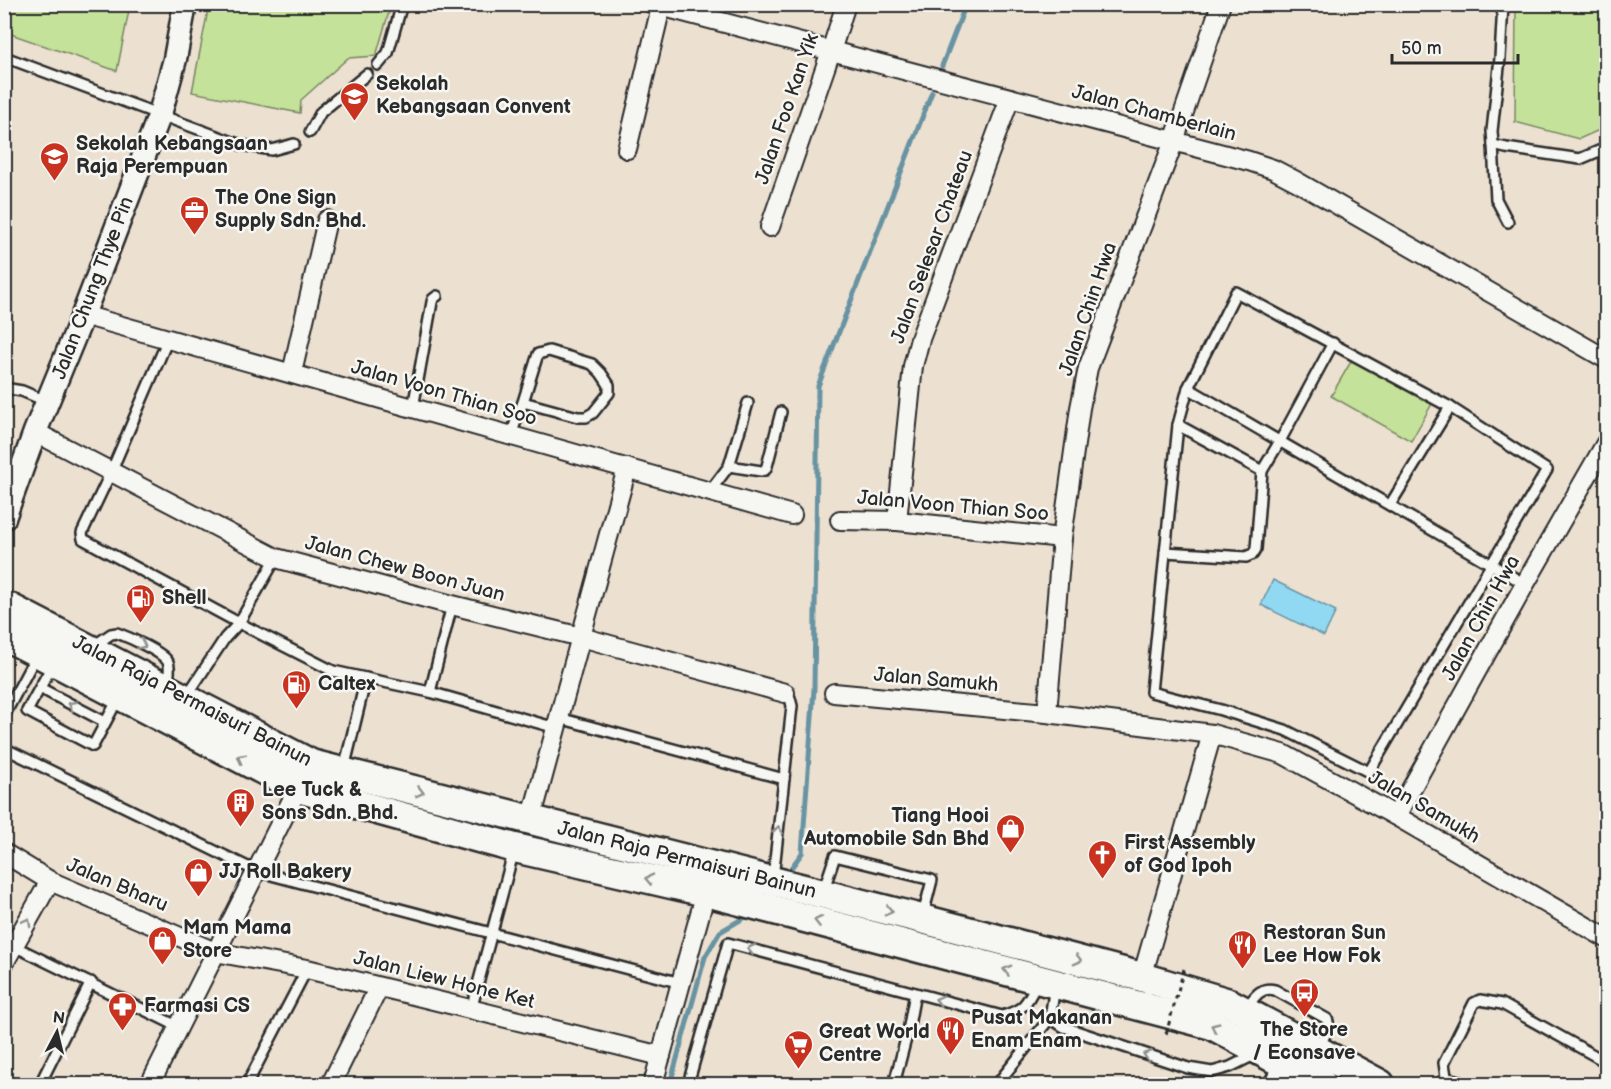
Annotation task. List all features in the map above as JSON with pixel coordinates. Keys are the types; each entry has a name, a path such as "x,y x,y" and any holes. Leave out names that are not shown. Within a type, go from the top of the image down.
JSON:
{"main road":[{"name":"Jalan Raja Permaisuri Bainun","path":"4,604 311,764 1142,977 1229,1003 1380,1084"},
{"name":"Jalan Raja Permaisuri Bainun","path":"4,635 298,788 515,848 706,892 1212,1024 1271,1066 1322,1084"}],"street":[{"name":"Jalan Chung Thye Pin","path":"4,518 35,432 83,315 160,114 175,59 184,4"},
{"name":"Jalan Foo Kan Yik","path":"770,227 846,4"},
{"name":"Jalan Chin Hwa","path":"1047,713 1062,538 1080,408 1088,368 1174,141 1221,4"},
{"name":"Jalan Chamberlain","path":"657,6 1273,169 1606,359"},
{"path":"627,149 657,6"},
{"name":"Jalan Selesar Chateau","path":"897,521 913,366 920,339 1010,98"},
{"path":"292,373 327,220"},
{"name":"Jalan Voon Thian Soo","path":"83,315 792,515"},
{"name":"Jalan Chung Thye Pin","path":"4,479 11,460 35,432"},
{"name":"Jalan Chew Boon Juan","path":"35,432 276,558 581,637 784,693"},
{"name":"Jalan Chin Hwa","path":"1396,816 1606,443"},
{"path":"531,820 627,468"},
{"name":"Jalan Voon Thian Soo","path":"840,520 897,521 1062,538"},
{"name":"Jalan Samukh","path":"834,693 1047,713 1212,734 1283,754 1396,816 1606,938"},
{"path":"1142,977 1212,734"},
{"path":"150,1084 298,788"},
{"name":"Jalan Bharu","path":"4,853 50,881 215,952"},
{"path":"653,1084 706,892 703,877 697,870 669,856"},
{"path":"4,963 50,881"},
{"name":"Jalan Liew Hone Ket","path":"215,952 307,969 661,1056"},
{"path":"331,1084 379,987"}],"lane":[{"path":"378,65 388,53 402,4"},
{"path":"1503,4 1492,131 1496,199 1508,222"},
{"path":"10,59 241,145 272,150 294,144"},
{"path":"310,132 321,111 367,74"},
{"path":"1493,145 1580,159 1606,148"},
{"path":"1236,292 1333,343 1450,407 1547,470 1369,772 1285,730 1151,692 1178,425 1188,388 1236,292"},
{"path":"413,408 432,302 437,296"},
{"path":"168,339 82,533 83,539 333,671 430,692 784,779"},
{"path":"1165,552 1246,557 1253,554 1256,549 1262,471 1333,343"},
{"path":"511,435 524,402 538,354 549,351 592,364 609,385 609,393 593,413 586,417 578,417 524,402"},
{"path":"4,388 22,391 48,402"},
{"path":"1188,388 1525,584"},
{"path":"710,491 729,465 748,403"},
{"path":"1390,505 1450,407"},
{"path":"729,465 765,470 781,412"},
{"path":"1178,425 1262,471"},
{"path":"177,693 239,623 276,558"},
{"path":"430,692 452,605"},
{"path":"46,657 40,688 27,711 93,746 120,695"},
{"path":"4,716 46,657"},
{"path":"343,772 366,678"},
{"path":"40,688 105,722"},
{"path":"772,882 792,706 790,698 784,693"},
{"path":"4,748 256,871 681,983"},
{"path":"471,1010 515,848"},
{"path":"823,894 835,856 932,880 922,920"},
{"path":"688,1084 728,943 1002,1016 1015,1012 1027,1004 1048,980"},
{"path":"14,946 179,1027"},
{"path":"247,1084 307,969"},
{"path":"997,1084 1050,1017 1048,980"},
{"path":"40,1084 90,982"},
{"path":"894,1084 915,993"},
{"path":"1449,1084 1443,1068 1444,1063 1474,1003 1480,1000 1502,1004 1606,1062"},
{"path":"1050,1017 1064,1027 1188,1068 1212,1072 1230,1066 1271,1066"}],"path":[{"path":"1166,1034 1184,969"}],"green space":[{"path":"5,4 130,5 117,71 5,32"},
{"path":"209,4 391,5 376,56 348,58 301,100 300,113 192,92"},
{"path":"1516,5 1606,5 1606,127 1579,139 1515,122"},
{"path":"1353,358 1433,402 1411,441 1331,396"}],"water":[{"path":"1273,580 1336,611 1324,636 1261,605"}],"waterway":[{"path":"942,66 966,4"},
{"path":"788,872 802,853 814,689 818,386 932,92"},
{"path":"670,1084 705,957 720,932 747,916"}],"place":[{"name":"Sekolah Kebangsaan Convent","path":"355,122"},
{"name":"Sekolah Kebangsaan Raja Perempuan","path":"55,182"},
{"name":"The One Sign Supply Sdn. Bhd.","path":"194,236"},
{"name":"Shell","path":"141,624"},
{"name":"Caltex","path":"297,710"},
{"name":"Lee Tuck & Sons Sdn. Bhd.","path":"241,828"},
{"name":"Tiang Hooi Automobile Sdn Bhd","path":"1010,854"},
{"name":"First Assembly of God Ipoh","path":"1103,880"},
{"name":"JJ Roll Bakery","path":"198,898"},
{"name":"Mam Mama Store","path":"162,966"},
{"name":"Restoran Sun Lee How Fok","path":"1242,970"},
{"name":"The Store / Econsave","path":"1304,1018"},
{"name":"Farmasi CS","path":"123,1032"},
{"name":"Pusat Makanan Enam Enam","path":"950,1056"},
{"name":"Great World Centre","path":"798,1070"}]}
